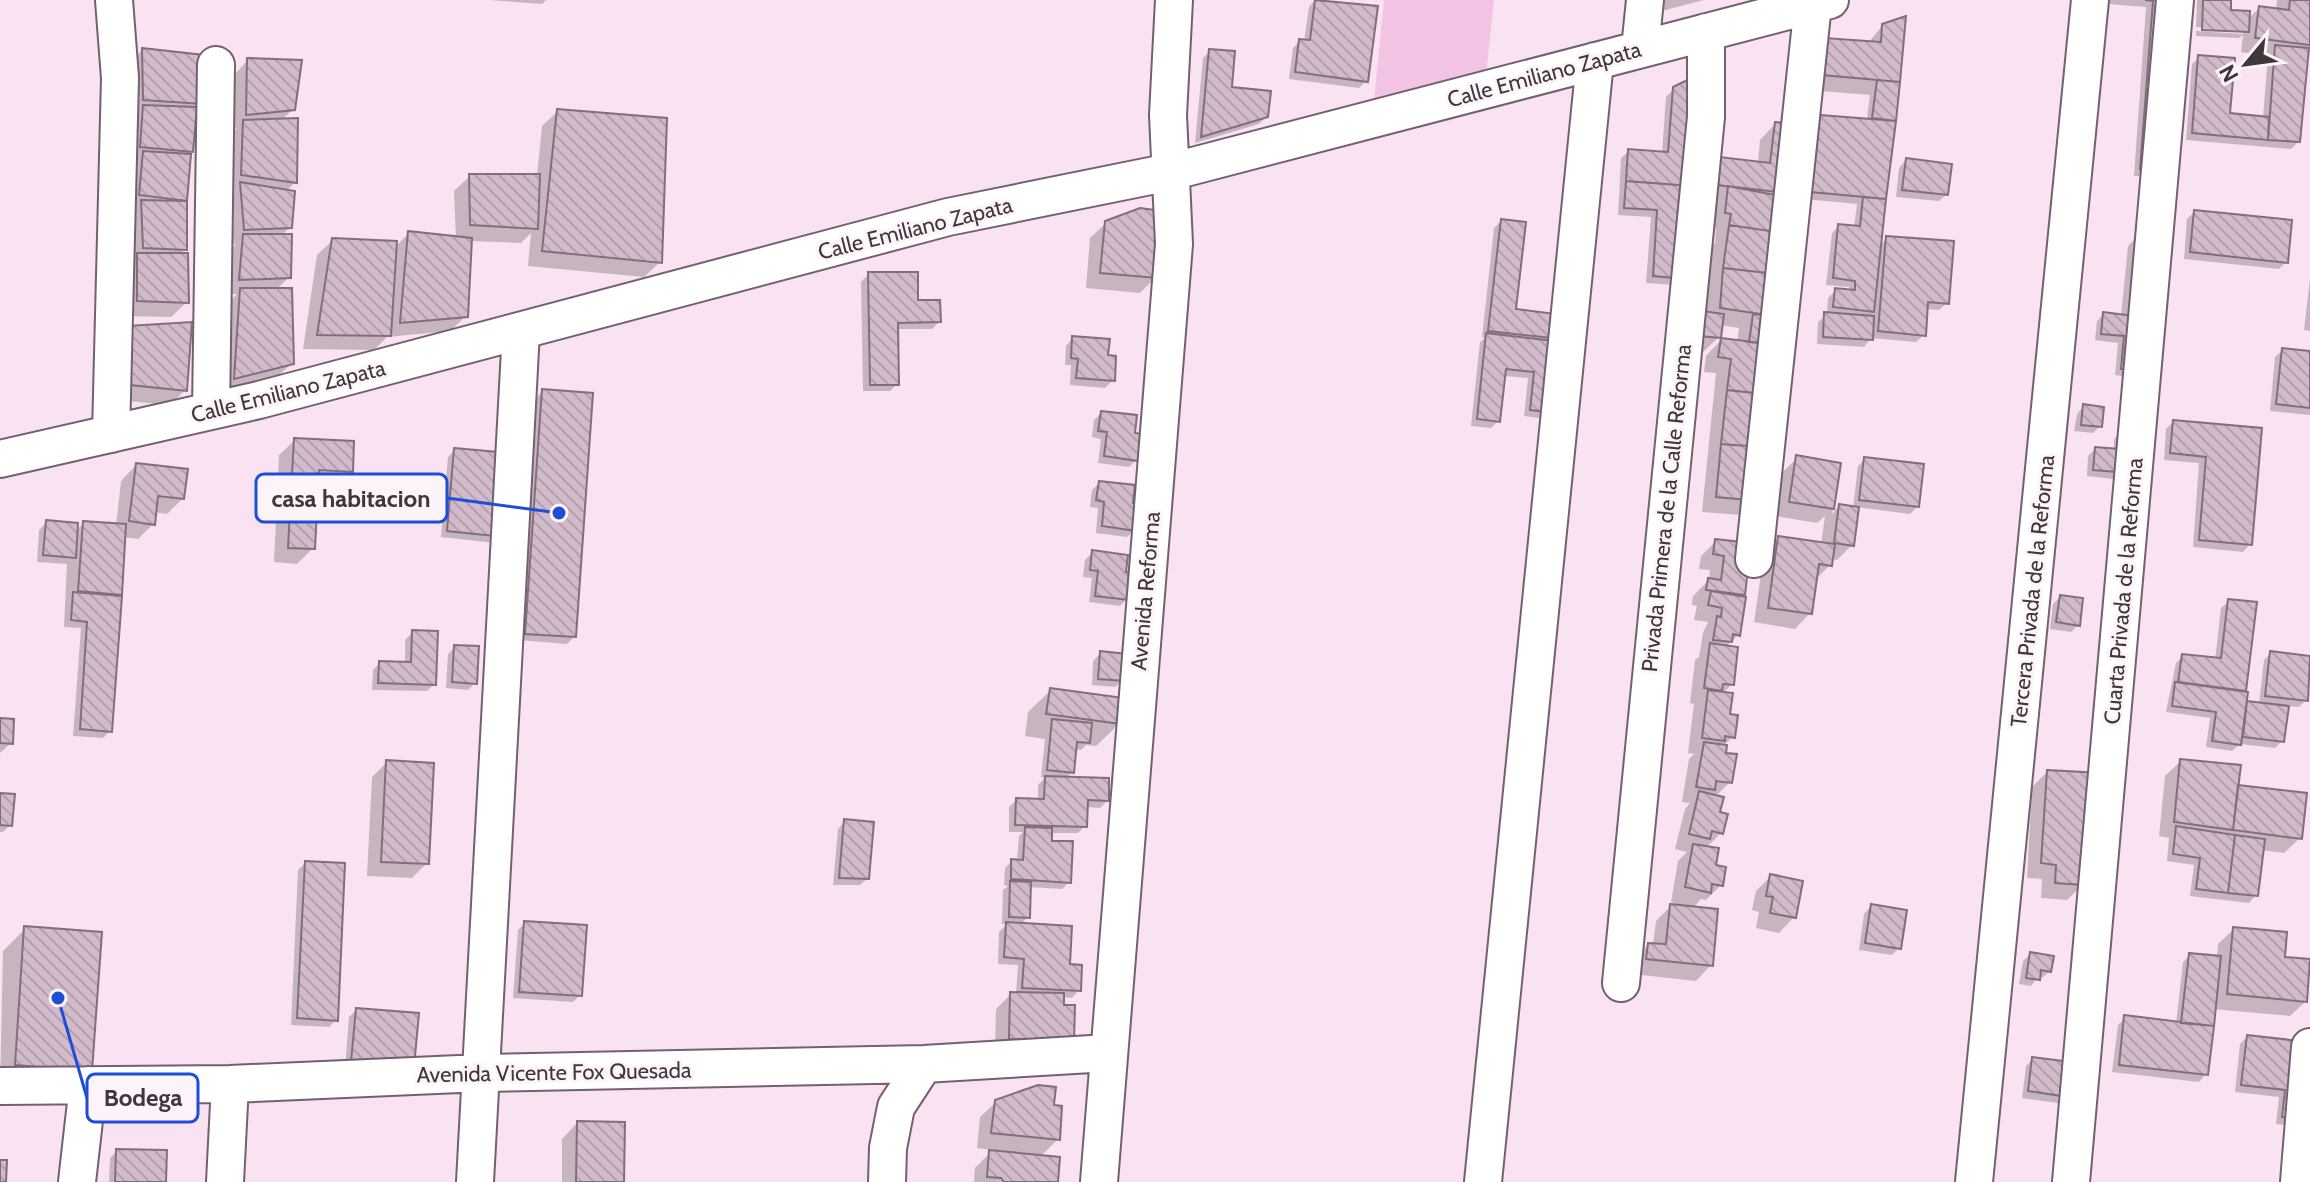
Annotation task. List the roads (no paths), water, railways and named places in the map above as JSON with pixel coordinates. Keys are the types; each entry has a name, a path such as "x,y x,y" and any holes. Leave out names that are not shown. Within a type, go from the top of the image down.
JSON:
{"street":[{"path":"111,434 120,78 114,0"},
{"name":"Avenida Reforma","path":"1099,1182 1174,244 1168,115 1174,0"},
{"path":"1640,49 1645,0"},
{"name":"Tercera Privada de la Reforma","path":"1974,1182 2090,0"},
{"name":"Cuarta Privada de la Reforma","path":"2071,1182 2175,0"},
{"path":"1754,559 1822,2"},
{"name":"Calle Emiliano Zapata","path":"0,459 211,411 948,217 1170,172 1822,2"},
{"name":"Privada Primera de la Calle Reforma","path":"1621,983 1706,117 1706,32"},
{"path":"1483,1182 1595,61"},
{"path":"211,411 216,65"},
{"path":"475,1182 521,331"},
{"path":"2299,1182 2310,1047"},
{"name":"Avenida Vicente Fox Quesada","path":"0,1086 230,1084 482,1073 924,1064 1108,1053"},
{"path":"887,1182 888,1148 896,1107 924,1064"},
{"path":"225,1182 230,1084"},
{"path":"77,1182 88,1085"}],"place":[{"name":"casa habitacion","path":"559,513"},
{"name":"Bodega","path":"58,998"}]}
